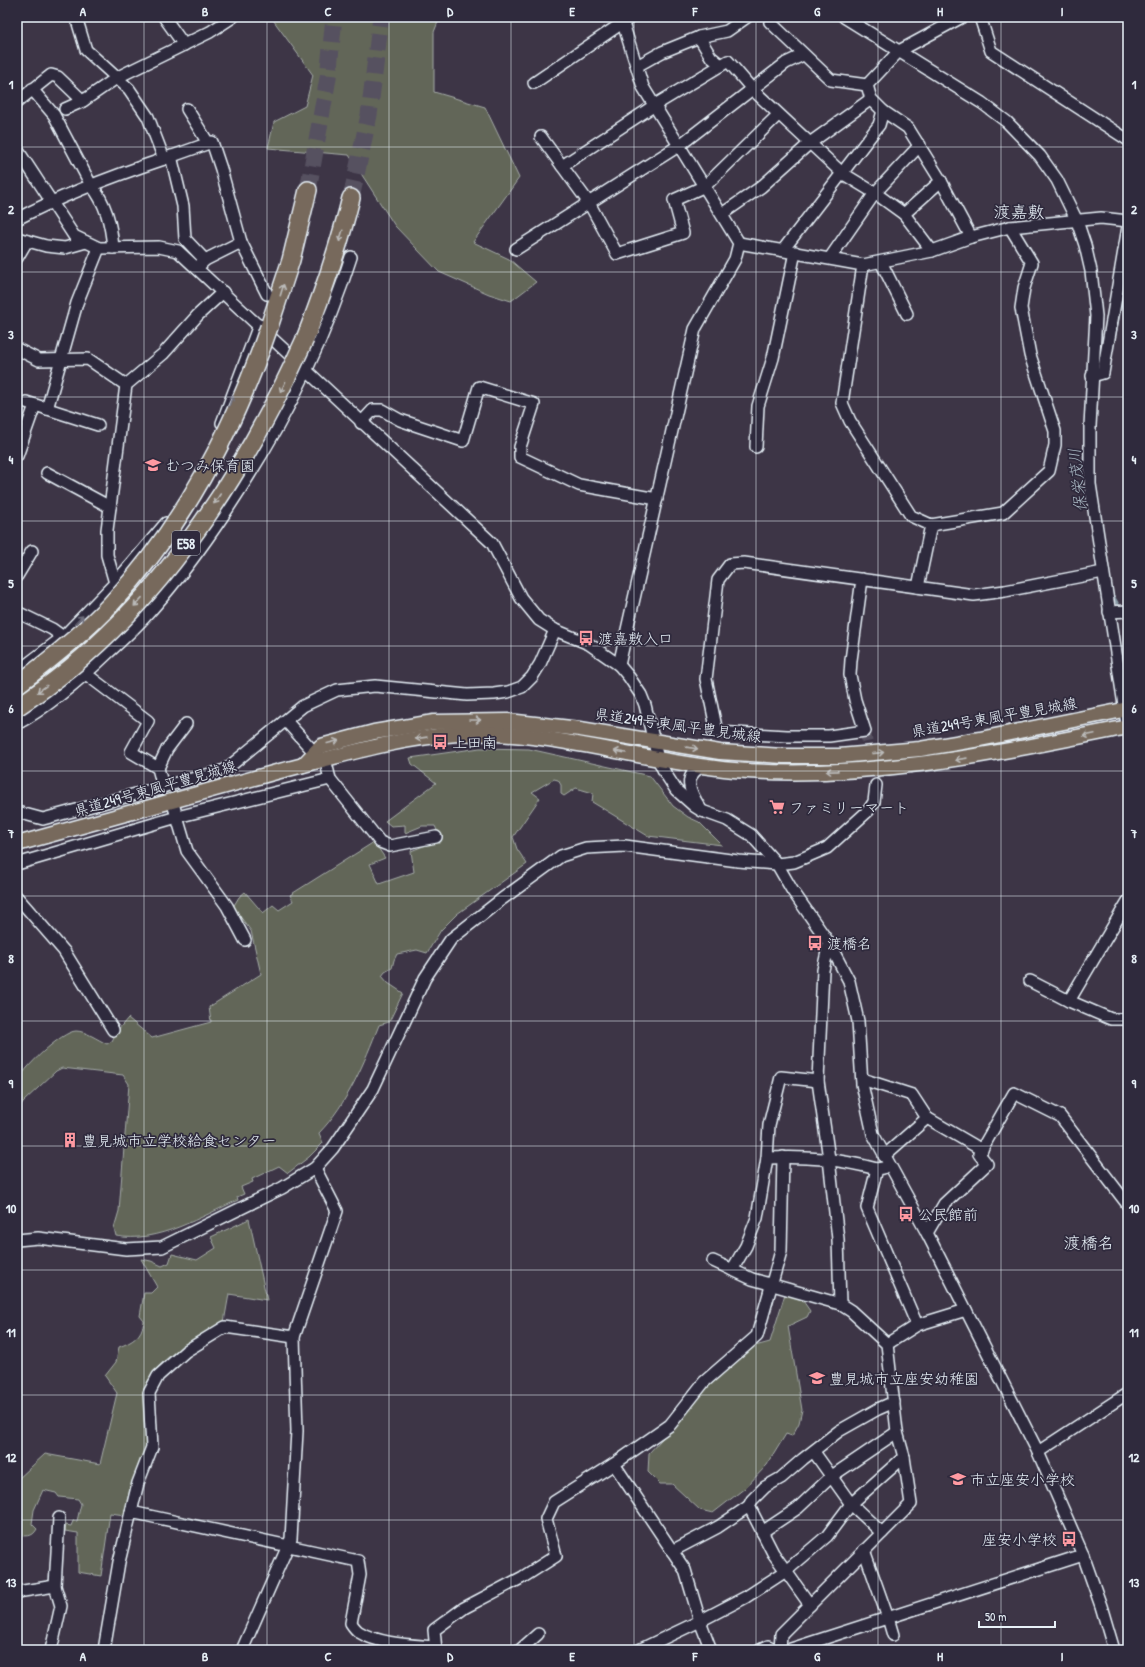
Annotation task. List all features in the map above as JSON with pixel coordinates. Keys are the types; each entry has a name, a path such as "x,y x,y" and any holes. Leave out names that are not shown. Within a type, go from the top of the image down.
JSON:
{"highway":[{"name":"E58","path":"17,685 45,664 90,624 128,585 159,547 190,501 214,458 256,365 264,326 291,260 308,190"},
{"name":"E58","path":"17,707 49,684 86,654 114,628 144,596 209,512 252,445 278,397 305,339 321,298 343,231 351,198"}],"main road":[{"name":"県道249号東風平豊見城線","path":"17,844 303,765 320,756 321,746 374,732 434,722 459,720 508,721 580,729 720,752 756,755 810,756 861,755 920,749 980,739 1126,709"},
{"path":"320,756 448,735 486,733 538,738 658,759 736,770 774,772 875,769 974,757 1128,728"}],"street":[{"path":"76,17 86,50 118,77 129,89 148,117 168,158 183,206 185,239 205,260"},
{"path":"164,17 184,45"},
{"path":"65,109 83,101 118,77 210,32 233,17"},
{"path":"637,66 662,52 699,37 727,31 746,17"},
{"path":"844,17 982,103 1007,122 1040,156 1057,180 1077,221 1085,245 1096,316 1090,426 1090,484 1128,728"},
{"path":"867,85 899,51 962,17"},
{"path":"980,17 991,51 1128,140"},
{"path":"534,83 625,19 644,87 739,243 735,259 695,329 619,665"},
{"path":"769,19 803,55 831,80 867,85"},
{"path":"699,37 711,57 721,65"},
{"path":"516,249 680,145 786,63 803,55"},
{"path":"562,166 655,105 728,61 752,89 778,115 842,173 875,193 904,214 932,251"},
{"path":"17,102 51,75 58,76 83,101"},
{"path":"867,85 872,99 883,111 908,128 920,145 971,236"},
{"path":"32,89 54,115 91,185 99,195 111,223 113,248"},
{"path":"722,214 761,187 810,143 872,99"},
{"path":"187,109 208,143"},
{"path":"783,250 879,125 883,111"},
{"path":"541,137 589,203 617,254 683,233 674,200 705,186 778,115"},
{"path":"17,219 51,201 91,185 212,142 241,242 267,294"},
{"path":"830,258 875,193 920,145"},
{"path":"17,149 74,236 100,248 159,248 178,251 264,326 307,371 361,423 492,543 521,598 539,620 555,630 589,644 619,665 630,677 641,695 649,716 658,759 676,790 702,811 740,826 751,835 777,864 792,890 828,944 849,981 858,1021 862,1079 873,1134 927,1233 1038,1452 1083,1555 1101,1606 1114,1650"},
{"path":"904,214 941,181"},
{"path":"739,243 864,265 932,251 971,236 1010,226 1101,218 1128,221"},
{"path":"864,265 842,403 850,421 911,516 931,524 1003,513 1049,471 1055,445 1055,432 1030,355 1021,308 1024,288 1032,263 1010,226"},
{"path":"1092,376 1104,373 1128,227"},
{"path":"17,258 22,239 65,248 86,242"},
{"path":"197,268 205,260 241,242"},
{"path":"47,409 63,358 77,303 100,248"},
{"path":"756,447 758,406 773,358 795,252"},
{"path":"17,724 30,717 86,674 144,619 191,562 246,482 307,371 338,298 351,257"},
{"path":"881,262 907,314"},
{"path":"115,583 107,555 107,530 126,385 163,354 198,314 224,292"},
{"path":"17,672 63,637 115,583 182,504 200,476 264,326"},
{"path":"17,349 39,360 63,358 88,359 126,385"},
{"path":"361,423 373,410 382,410 400,420 463,441 479,387 534,404 520,447 520,457 579,485 657,499"},
{"path":"17,456 30,403 98,425"},
{"path":"47,473 110,507"},
{"path":"918,587 931,524"},
{"path":"17,576 32,551"},
{"path":"862,580 850,675 855,700 865,731 828,736 794,736 717,732 706,679 718,580 730,564 744,563 974,595 1005,591 1103,572"},
{"path":"1109,612 1128,611"},
{"path":"17,612 52,629 63,637 86,674 148,721 131,752 158,768"},
{"path":"17,812 43,819 224,770 303,706 337,690 375,686 467,695 508,692 522,687 532,677 540,664 555,630"},
{"path":"286,720 320,756 330,779 380,842 390,846 436,837"},
{"path":"163,787 158,768 166,749 186,724"},
{"path":"702,811 689,786 691,776 694,772 704,766"},
{"path":"17,864 177,817 330,779"},
{"path":"17,1240 38,1238 126,1250 162,1247 282,1188 315,1168 333,1148 372,1089 425,978 452,939 502,899 560,856 586,848 624,846 738,861 777,864 794,862 827,848 868,811 874,802 876,785"},
{"path":"172,800 187,851 227,906 245,940"},
{"path":"17,897 64,951 113,1030"},
{"path":"1069,1001 1128,901"},
{"path":"828,944 823,970 818,1081 838,1239 840,1304"},
{"path":"1030,982 1111,1019 1128,1019"},
{"path":"732,1270 746,1246 757,1218 767,1158 769,1125 781,1077 818,1081"},
{"path":"862,1079 912,1095 927,1118 982,1150"},
{"path":"927,1233 944,1204 987,1164 980,1154 1014,1093 1060,1116 1128,1204"},
{"path":"884,1156 927,1118"},
{"path":"767,1158 783,1157 829,1159 877,1169 890,1167"},
{"path":"131,1512 358,1561 360,1575 351,1623 358,1632 378,1639 404,1645 435,1648 434,1630 464,1608 523,1577 556,1556 546,1519 554,1502 614,1464 670,1424 704,1382 757,1336 781,1251 783,1157"},
{"path":"242,1650 291,1539 297,1431 294,1336 337,1211 315,1168"},
{"path":"877,1169 867,1208 917,1325"},
{"path":"713,1261 752,1279 840,1304 851,1311 888,1344 896,1432 904,1457 911,1504 781,1634 780,1650"},
{"path":"888,1344 917,1325 966,1310"},
{"path":"104,1650 119,1562 138,1483 152,1447 149,1393 158,1376 186,1351 225,1327 294,1336"},
{"path":"1038,1452 1128,1393"},
{"path":"672,1551 718,1527 749,1506 752,1500 765,1487 781,1478 839,1431 878,1409 894,1402"},
{"path":"762,1532 798,1508 832,1476 896,1432"},
{"path":"814,1452 851,1504 882,1533"},
{"path":"639,1650 746,1597 786,1571 827,1536 851,1504 904,1457"},
{"path":"614,1464 685,1570 700,1621 711,1650"},
{"path":"749,1506 773,1553 810,1605"},
{"path":"51,1650 61,1606 55,1586 59,1518"},
{"path":"864,1550 893,1635"},
{"path":"788,1650 1083,1555"},
{"path":"17,1592 55,1586"},
{"path":"520,1650 538,1634"},
{"path":"760,1650 768,1646 776,1650"}],"green space":[{"path":"271,17 440,17 434,32 434,92 485,107 519,178 473,242 509,259 536,282 511,301 489,294 439,272 395,226 349,155 268,148 274,122 305,106 313,75"},
{"path":"480,748 529,749 650,776 673,806 688,817 699,822 722,845 648,836 592,802 593,793 576,788 564,796 561,794 561,785 558,780 554,779 532,792 540,798 513,837 517,849 527,864 457,914 441,930 427,953 417,950 397,954 392,968 385,972 382,976 388,983 403,993 389,1022 379,1025 361,1068 347,1096 319,1133 323,1143 309,1157 288,1173 279,1166 252,1179 253,1182 241,1187 244,1194 237,1197 238,1200 194,1221 147,1236 116,1236 114,1228 119,1211 129,1084 123,1075 62,1068 56,1071 23,1102 17,1111 16,1086 20,1077 26,1069 52,1044 61,1037 76,1031 84,1032 107,1044 112,1041 117,1031 128,1018 152,1038 211,1022 209,1007 261,974 251,931 233,907 239,897 245,892 263,913 273,905 279,910 293,901 290,895 374,842 385,858 370,864 379,884 414,872 411,851 441,839 435,826 422,826 405,833 405,825 391,826 385,821 436,783 412,764 410,758"},
{"path":"249,1219 267,1300 229,1294 224,1322 176,1351 155,1370 148,1381 144,1393 147,1445 136,1473 125,1515 110,1513 101,1576 78,1572 78,1533 65,1531 66,1525 71,1526 73,1521 77,1521 81,1504 78,1499 59,1497 56,1493 43,1490 34,1510 32,1524 37,1529 31,1535 17,1535 17,1480 45,1454 100,1464 117,1393 105,1376 116,1362 119,1347 132,1341 139,1335 144,1321 140,1316 144,1293 151,1293 157,1287 141,1259 151,1261 162,1266 169,1263 172,1254 197,1260 216,1248 211,1237"},
{"path":"785,1294 801,1298 810,1311 807,1317 788,1326 802,1410 799,1423 792,1436 786,1434 767,1465 745,1488 713,1513 700,1510 672,1484 660,1484 648,1472 649,1453 692,1406 707,1384 755,1346 770,1342"}],"waterway":[{"name":"保栄茂川","path":"1113,345 1128,267"},
{"name":"保栄茂川","path":"1085,428 1085,472"},
{"name":"保栄茂川","path":"1112,594 1120,608"}],"tunnel":[{"path":"308,190 328,78 334,17"},
{"path":"351,198 369,115 381,17"},
{"path":"865,731 876,785"}],"place":[{"name":"むつみ保育園","path":"153,465"},
{"name":"渡嘉敷入口","path":"586,638"},
{"name":"上田南","path":"440,742"},
{"name":"ファミリーマート","path":"777,807"},
{"name":"渡橋名","path":"815,943"},
{"name":"豊見城市立学校給食センター","path":"70,1140"},
{"name":"公民館前","path":"906,1214"},
{"name":"豊見城市立座安幼稚園","path":"817,1378"},
{"name":"市立座安小学校","path":"958,1479"},
{"name":"座安小学校","path":"1069,1539"}],"district":[{"name":"渡嘉敷","path":"1019,211"},
{"name":"渡橋名","path":"1089,1242"}]}
